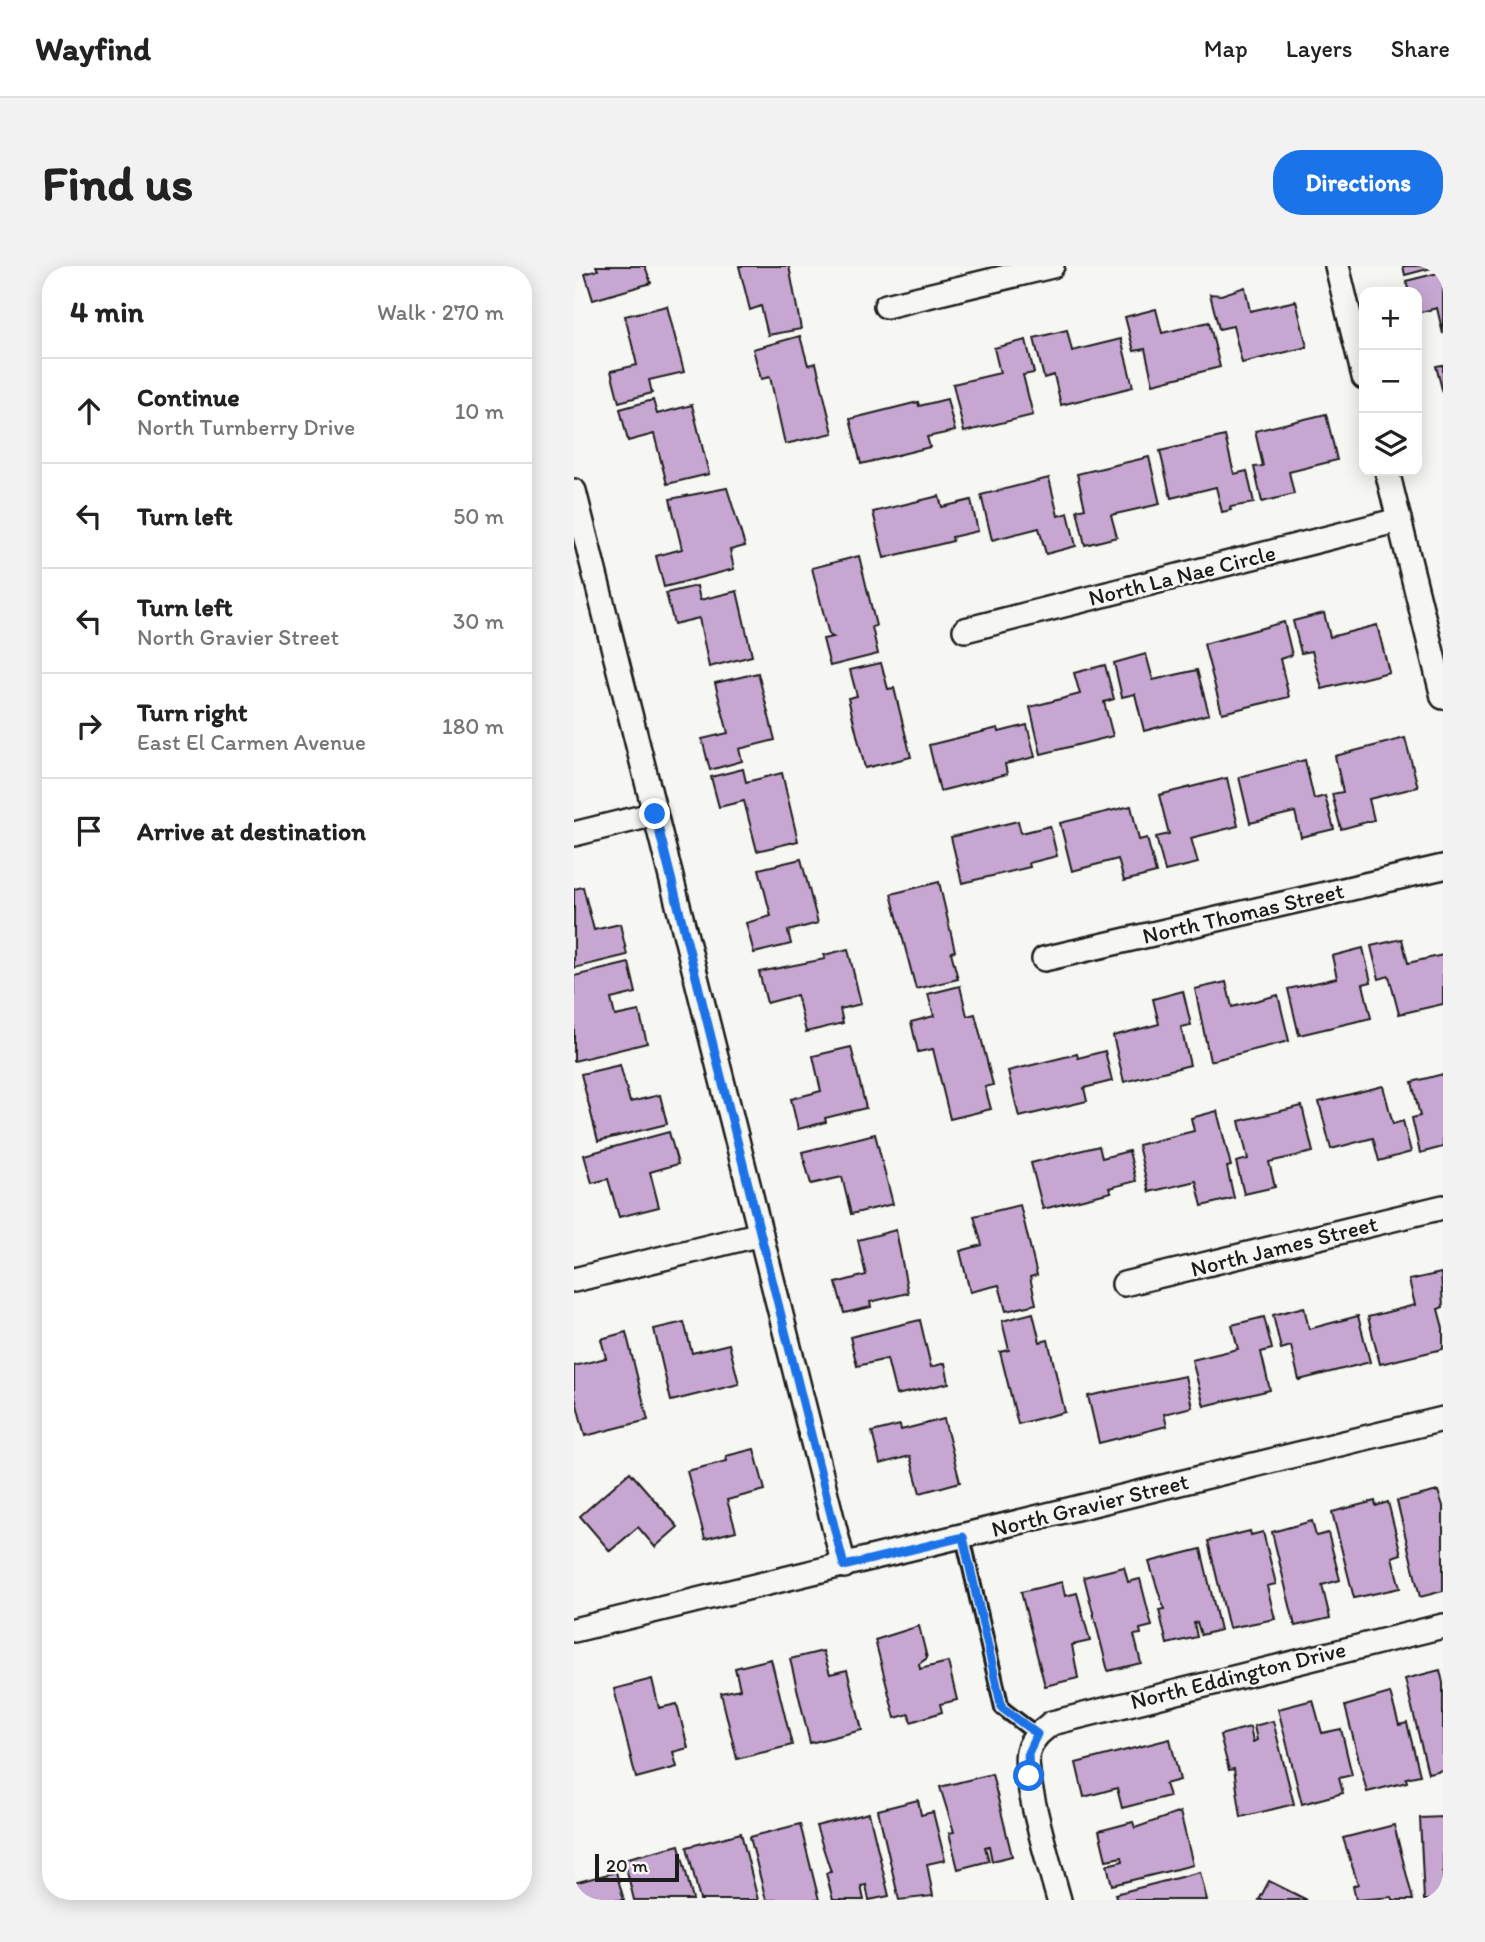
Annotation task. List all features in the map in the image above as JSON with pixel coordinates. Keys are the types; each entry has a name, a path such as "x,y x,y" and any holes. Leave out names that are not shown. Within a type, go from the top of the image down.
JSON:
{"street":[{"path":"886,306 1052,266"},
{"path":"1337,266 1359,356"},
{"path":"1388,476 1443,697"},
{"path":"574,491 844,1566"},
{"name":"North La Nae Circle","path":"965,630 1399,520"},
{"path":"574,834 655,814"},
{"name":"North Thomas Street","path":"1044,959 1443,867"},
{"name":"North James Street","path":"1124,1284 1443,1207"},
{"path":"574,1280 761,1234"},
{"name":"North Gravier Street","path":"574,1630 1443,1419"},
{"name":"North Eddington Drive","path":"1037,1734 1068,1716 1443,1626"},
{"path":"1037,1734 1028,1753 1029,1776 1059,1900"}],"lane":[{"path":"963,1537 1002,1708 1037,1734"}],"building":[{"path":"596,266 645,266 651,283 593,300 585,274 598,270"},
{"path":"739,266 789,266 801,329 768,335 761,306 750,310"},
{"path":"1403,266 1439,266 1405,275"},
{"path":"1442,272 1443,334 1437,308 1422,312 1422,287 1408,287 1406,281"},
{"path":"1245,287 1250,311 1296,301 1307,347 1242,363 1233,326 1219,329 1210,294 1221,295"},
{"path":"667,306 684,372 649,380 652,393 619,402 611,371 637,365 625,316"},
{"path":"1156,309 1162,333 1209,322 1220,367 1153,384 1145,349 1134,351 1125,317"},
{"path":"1067,330 1072,351 1121,339 1133,387 1061,405 1054,375 1044,378 1034,338"},
{"path":"800,336 808,365 816,363 833,433 785,444 770,377 761,379 753,349"},
{"path":"1026,340 1034,373 1023,375 1033,415 964,432 953,384 1000,373 994,348"},
{"path":"1443,365 1443,393 1436,366"},
{"path":"947,399 955,431 927,437 930,447 861,464 850,419 918,402 919,406"},
{"path":"653,400 657,414 692,405 709,474 667,484 654,434 628,441 620,409"},
{"path":"1326,414 1337,460 1289,472 1294,494 1262,502 1254,467 1263,466 1255,431"},
{"path":"1225,436 1234,474 1247,471 1254,503 1230,507 1231,510 1222,512 1216,487 1171,498 1160,451"},
{"path":"1149,457 1160,504 1111,515 1117,537 1085,545 1077,510 1085,508 1077,474"},
{"path":"1049,478 1058,516 1068,513 1076,546 1046,554 1039,528 992,540 981,495"},
{"path":"727,488 745,546 730,550 734,569 664,587 656,556 682,549 670,499"},
{"path":"939,496 942,507 971,500 978,531 952,537 953,541 884,558 873,512"},
{"path":"859,556 876,626 872,627 878,654 830,666 823,639 833,637 829,635 812,568"},
{"path":"697,586 700,600 737,591 752,656 709,667 699,618 674,624 666,593"},
{"path":"1324,613 1330,637 1377,625 1389,672 1322,689 1312,651 1301,653 1293,621"},
{"path":"1284,622 1292,655 1280,659 1289,697 1222,713 1204,644"},
{"path":"1146,654 1153,680 1197,670 1209,714 1144,731 1135,694 1122,697 1114,663"},
{"path":"881,663 888,689 894,688 911,757 865,768 848,698 857,696 850,670"},
{"path":"1105,665 1114,699 1104,702 1113,736 1041,754 1030,707 1080,694 1074,673"},
{"path":"758,673 775,740 739,749 742,761 710,770 702,739 728,733 715,683"},
{"path":"1027,725 1035,757 1005,764 1007,774 940,791 929,745 998,728 999,732"},
{"path":"1405,738 1418,787 1369,799 1374,820 1341,829 1332,794 1343,792 1335,756"},
{"path":"1305,760 1314,799 1325,796 1334,829 1301,837 1295,812 1250,823 1239,777"},
{"path":"743,769 746,782 782,773 798,841 757,851 744,801 719,807 711,777"},
{"path":"1227,778 1238,826 1191,838 1198,863 1165,871 1156,837 1169,834 1159,795"},
{"path":"1131,806 1139,840 1147,838 1156,873 1124,881 1118,859 1072,871 1060,823"},
{"path":"1018,821 1021,833 1050,826 1057,856 1029,863 1030,867 962,883 951,837"},
{"path":"801,859 818,923 788,931 791,944 754,953 746,923 771,916 759,869"},
{"path":"939,882 955,951 951,952 958,979 916,989 891,894"},
{"path":"583,887 594,930 620,924 627,955 574,968 574,889"},
{"path":"1402,939 1408,963 1443,955 1443,1004 1399,1014 1389,976 1379,979 1371,946"},
{"path":"1363,948 1371,982 1363,984 1371,1018 1299,1035 1288,989 1337,978 1332,956"},
{"path":"848,949 861,1004 840,1009 843,1023 806,1032 797,995 767,1003 759,972 825,959 824,955"},
{"path":"629,963 636,993 611,999 615,1016 639,1011 647,1043 574,1061 574,976"},
{"path":"1226,982 1232,1007 1278,995 1289,1041 1210,1061 1195,989"},
{"path":"960,986 967,1016 975,1014 993,1085 985,1087 991,1109 950,1119 933,1049 918,1052 911,1022 934,1016 928,994"},
{"path":"1183,991 1191,1025 1181,1027 1190,1065 1124,1082 1113,1036 1159,1024 1153,999"},
{"path":"851,1047 866,1108 825,1118 826,1122 798,1129 791,1099 821,1091 813,1056"},
{"path":"1105,1051 1112,1081 1084,1088 1087,1101 1019,1117 1008,1071 1077,1054 1078,1058"},
{"path":"620,1065 630,1102 660,1095 667,1124 598,1141 581,1074"},
{"path":"1443,1074 1443,1147 1420,1153 1412,1118 1420,1116 1412,1082"},
{"path":"1383,1086 1393,1124 1403,1121 1411,1152 1379,1161 1373,1138 1331,1149 1319,1102"},
{"path":"1302,1106 1313,1152 1269,1162 1275,1187 1244,1194 1236,1162 1248,1159 1239,1121"},
{"path":"1217,1111 1231,1166 1227,1167 1234,1198 1202,1206 1196,1181 1149,1192 1138,1145 1194,1131 1191,1118"},
{"path":"669,1132 678,1164 650,1172 659,1207 619,1217 608,1179 592,1183 584,1155"},
{"path":"875,1134 893,1204 851,1214 842,1177 811,1184 802,1152"},
{"path":"1099,1146 1102,1158 1129,1151 1136,1181 1109,1188 1111,1192 1043,1209 1031,1163"},
{"path":"1020,1205 1037,1275 1030,1277 1036,1304 1006,1311 999,1285 970,1292 960,1251 982,1245 974,1216"},
{"path":"896,1230 908,1293 870,1302 871,1307 844,1313 836,1283 866,1275 858,1240"},
{"path":"1441,1273 1443,1307 1438,1309 1443,1328 1443,1349 1380,1364 1368,1317 1415,1305 1409,1280"},
{"path":"1304,1307 1309,1329 1358,1316 1370,1362 1299,1380 1291,1346 1281,1349 1273,1315"},
{"path":"1033,1313 1040,1342 1048,1340 1065,1412 1018,1424 1000,1352 1009,1350 1002,1321"},
{"path":"1264,1317 1272,1349 1261,1352 1270,1390 1204,1406 1192,1360 1238,1349 1232,1325"},
{"path":"920,1320 931,1367 945,1363 949,1383 896,1395 887,1359 857,1366 850,1337"},
{"path":"684,1322 692,1353 729,1344 739,1384 671,1401 654,1329"},
{"path":"626,1332 648,1420 585,1436 574,1393 574,1366 606,1358 601,1339"},
{"path":"1185,1376 1192,1407 1164,1414 1167,1426 1099,1443 1088,1396"},
{"path":"944,1419 960,1482 920,1493 910,1456 880,1464 872,1432 900,1425 901,1430"},
{"path":"754,1449 765,1490 727,1500 736,1531 705,1539 687,1471 727,1461 726,1456"},
{"path":"630,1472 678,1527 655,1547 638,1527 610,1551 580,1516"},
{"path":"1438,1491 1443,1506 1443,1591 1420,1597 1397,1501"},
{"path":"1375,1501 1376,1506 1388,1502 1401,1554 1392,1557 1400,1588 1354,1598 1332,1512"},
{"path":"1312,1521 1316,1536 1328,1533 1340,1580 1322,1585 1330,1618 1295,1626 1272,1532"},
{"path":"1250,1531 1251,1535 1263,1532 1276,1584 1267,1586 1275,1619 1229,1628 1208,1541"},
{"path":"1201,1549 1220,1630 1201,1635 1197,1622 1194,1623 1197,1637 1167,1644 1159,1610 1164,1609 1149,1562"},
{"path":"1124,1567 1128,1582 1140,1579 1152,1626 1140,1629 1141,1634 1134,1635 1141,1663 1108,1671 1084,1577"},
{"path":"1062,1582 1065,1596 1077,1593 1090,1641 1072,1645 1078,1678 1045,1686 1021,1592"},
{"path":"919,1626 927,1658 919,1664 920,1669 948,1662 957,1700 940,1704 942,1712 911,1722 909,1714 895,1718 875,1640"},
{"path":"823,1651 830,1674 847,1670 862,1730 810,1743 790,1659"},
{"path":"771,1659 792,1745 737,1759 721,1693 740,1689 735,1668"},
{"path":"1440,1670 1443,1683 1443,1770 1428,1773 1405,1679"},
{"path":"652,1679 659,1708 677,1704 688,1748 673,1752 677,1767 636,1778 614,1689"},
{"path":"1390,1693 1399,1725 1407,1723 1420,1775 1406,1778 1407,1782 1367,1792 1345,1706"},
{"path":"1313,1700 1322,1733 1341,1729 1352,1775 1339,1778 1343,1793 1302,1804 1278,1709"},
{"path":"1273,1721 1294,1804 1241,1817 1234,1769 1229,1770 1220,1735 1250,1727 1253,1742 1257,1740 1254,1726"},
{"path":"1170,1739 1180,1780 1165,1784 1169,1796 1122,1808 1117,1788 1084,1797 1076,1763"},
{"path":"992,1774 1012,1856 992,1861 989,1846 985,1847 989,1861 958,1869 949,1833 954,1832 940,1787"},
{"path":"918,1800 921,1815 933,1812 945,1860 927,1864 933,1896 899,1900 878,1810"},
{"path":"1180,1812 1193,1865 1112,1885 1107,1865 1123,1861 1122,1857 1106,1860 1099,1831 1133,1822 1135,1828"},
{"path":"869,1813 889,1896 869,1900 866,1885 861,1886 864,1900 833,1900 826,1873 831,1872 816,1826"},
{"path":"1443,1817 1443,1900 1424,1900 1420,1818"},
{"path":"800,1824 819,1900 766,1900 750,1837"},
{"path":"1394,1825 1413,1900 1392,1900 1392,1897 1356,1900 1353,1886 1358,1884 1343,1838"},
{"path":"741,1833 758,1900 700,1900 687,1847"},
{"path":"679,1845 693,1900 634,1900 624,1859"},
{"path":"616,1872 624,1900 574,1900 574,1883"},
{"path":"1200,1872 1207,1900 1117,1900 1115,1894"},
{"path":"1269,1881 1307,1900 1259,1900"}],"route":[{"path":"655,814 844,1566 963,1537 1002,1708 1037,1734 1028,1753 1029,1776"}]}
